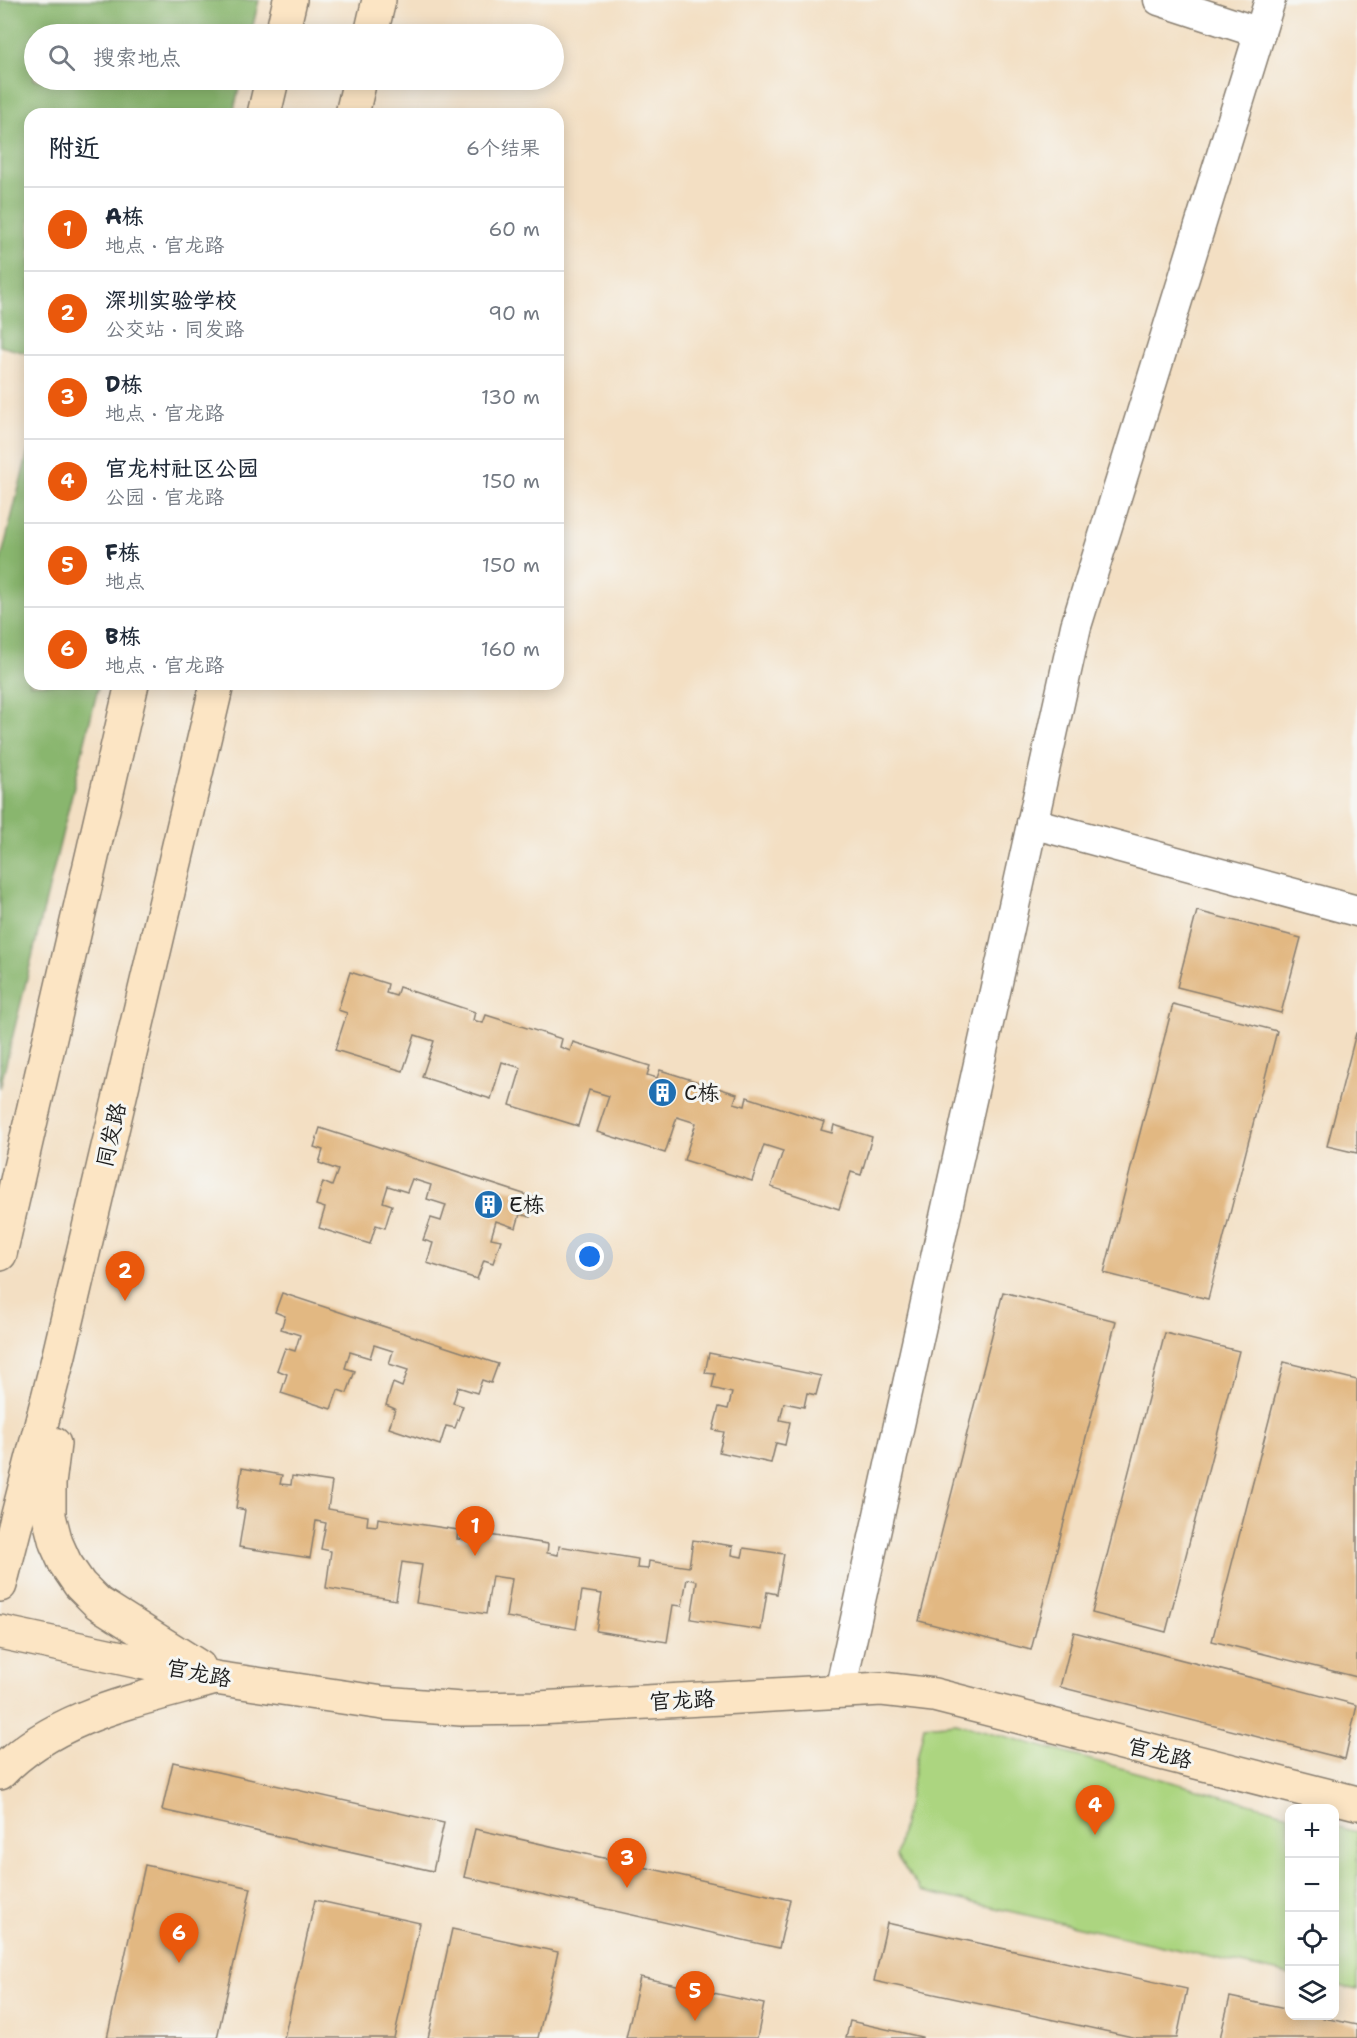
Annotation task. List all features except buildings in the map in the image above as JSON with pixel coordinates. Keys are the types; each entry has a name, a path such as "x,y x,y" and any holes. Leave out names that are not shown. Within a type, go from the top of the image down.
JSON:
{"main road":[{"path":"284,24 290,0"},
{"path":"373,24 379,0"},
{"path":"265,108 270,90"},
{"path":"353,108 358,90"},
{"path":"0,1254 131,690"},
{"name":"同发路","path":"0,1586 59,1355 217,690"},
{"path":"59,1355 55,1432 49,1484 49,1516 56,1543 65,1563 80,1585 98,1603 215,1678"},
{"name":"官龙路","path":"0,1632 215,1678 382,1703 461,1709 538,1708 882,1689 933,1695 1357,1803"},
{"path":"0,1773 22,1755 68,1725 96,1713 215,1678"}],"street":[{"path":"1159,0 1260,33"},
{"path":"840,1691 1076,626 1270,0"},
{"path":"1032,823 1357,911"}],"green space":[{"path":"0,0 259,0 253,24 24,24 24,90 239,90 234,108 24,108 24,352 0,346"},
{"path":"24,468 24,690 98,690 0,1088 0,563"},
{"path":"956,1723 1285,1813 1285,1974 921,1891 896,1856 924,1726"},
{"path":"1339,1827 1357,1832 1357,1990 1339,1986"}],"place":[{"name":"C栋","path":"663,1092"},
{"name":"E栋","path":"488,1204"},
{"name":"深圳实验学校","path":"125,1301"},
{"name":"A栋","path":"475,1556"},
{"name":"官龙村社区公园","path":"1095,1835"},
{"name":"D栋","path":"627,1888"},
{"name":"B栋","path":"179,1963"},
{"name":"F栋","path":"695,2021"}]}
